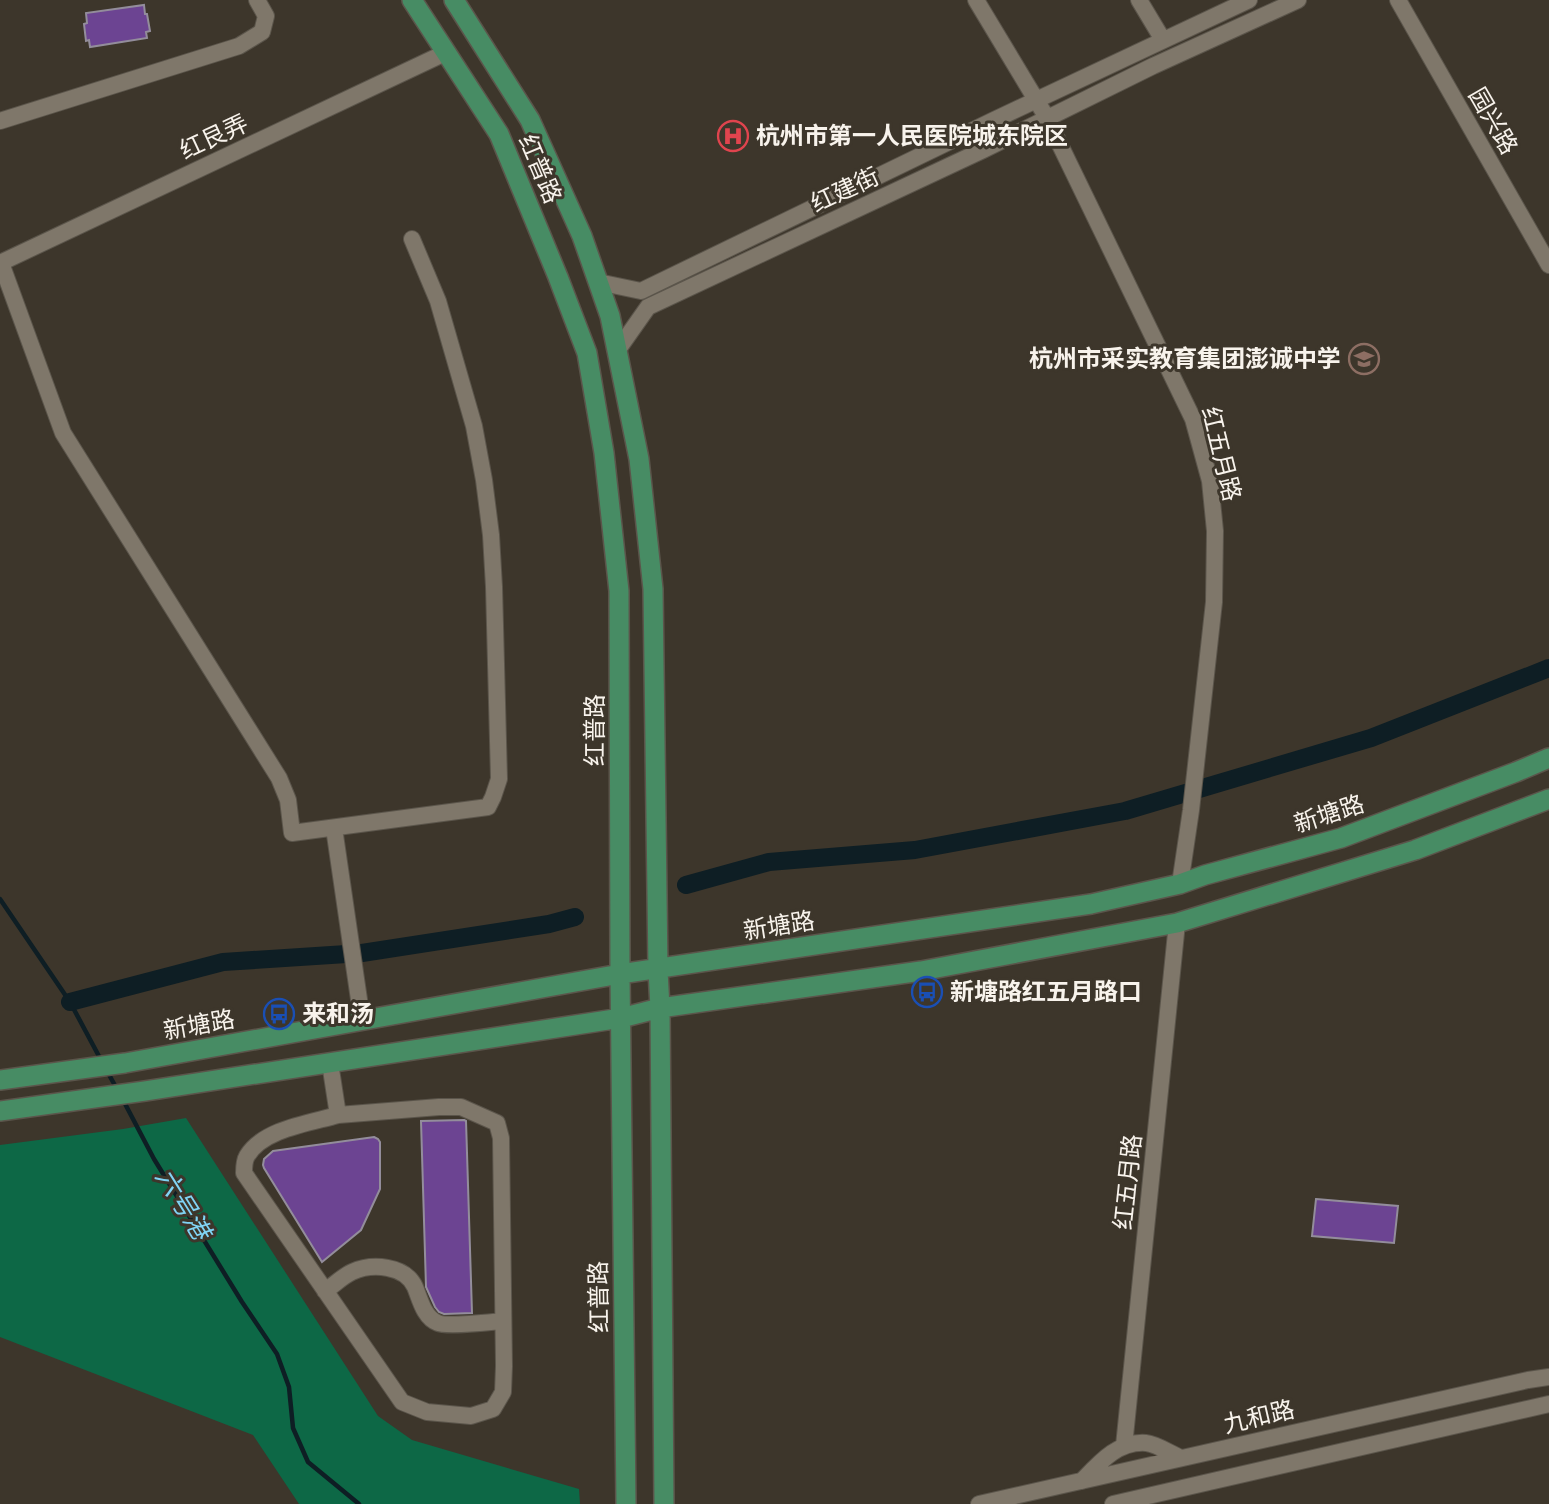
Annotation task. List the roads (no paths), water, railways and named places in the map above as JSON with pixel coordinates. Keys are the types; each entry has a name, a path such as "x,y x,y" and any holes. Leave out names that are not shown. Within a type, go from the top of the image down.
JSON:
{"main road":[{"name":"红普路","path":"412,0 499,134 587,353 604,453 619,592 626,1504"},
{"name":"红普路","path":"454,0 530,120 582,236 610,316 639,459 653,589 664,1504"},
{"name":"新塘路","path":"0,1080 125,1063 620,974 1091,904 1180,884 1341,838 1549,758"},
{"path":"0,1111 330,1063 621,1018 660,1009 921,971 1177,923 1415,850 1549,799"}],"street":[{"path":"0,121 239,46 262,32 266,16 257,0"},
{"name":"红五月路","path":"976,0 1047,118 1193,419 1210,481 1215,531 1214,602 1180,884"},
{"path":"1139,0 1163,40"},
{"name":"红建街","path":"598,282 641,291 1249,0"},
{"name":"红建街","path":"617,351 648,307 1153,66 1298,0"},
{"name":"园兴路","path":"1398,0 1549,265"},
{"name":"红艮弄","path":"0,263 447,52"},
{"path":"0,263 63,433 279,778 288,800 292,834 488,807 499,779 494,587 484,480 474,426 438,301 412,239"},
{"path":"334,828 362,1020"},
{"name":"红五月路","path":"1124,1446 1177,923"},
{"path":"330,1063 338,1115"},
{"path":"461,1107 497,1123 501,1138 503,1392 492,1409 471,1416 427,1412 402,1402 325,1290 244,1173 245,1158 260,1142 281,1131 338,1115 461,1107"},
{"path":"325,1290 353,1271 379,1266 402,1271 414,1284 419,1302 438,1323 503,1321"},
{"name":"九和路","path":"979,1504 1549,1377"},
{"path":"1113,1504 1549,1404"},
{"path":"1082,1481 1102,1459 1124,1446 1148,1443 1181,1458"}],"waterway":[{"path":"686,885 769,862 915,850 1125,811 1371,738 1549,668"},
{"name":"六号港","path":"0,899 70,1002 101,1060"},
{"path":"70,1002 223,962 362,953 549,924 575,917"},
{"name":"六号港","path":"107,1071 118,1091"},
{"name":"六号港","path":"122,1098 154,1159 277,1354 289,1387 293,1428 308,1462 359,1504"}],"place":[{"name":"杭州市第一人民医院城东院区","path":"733,136"},
{"name":"杭州市采实教育集团澎诚中学","path":"1364,359"},
{"name":"新塘路红五月路口","path":"927,992"},
{"name":"来和汤","path":"279,1014"}]}
